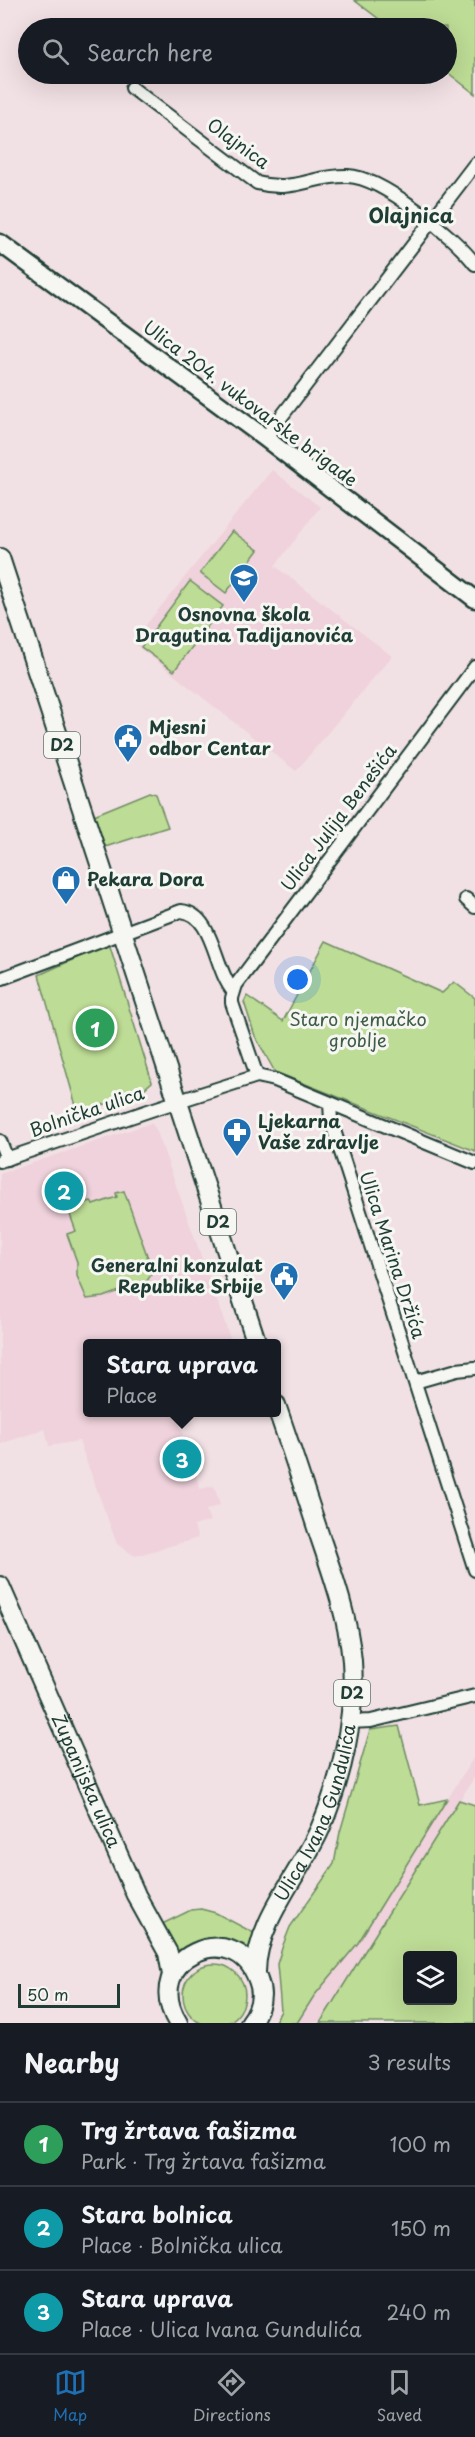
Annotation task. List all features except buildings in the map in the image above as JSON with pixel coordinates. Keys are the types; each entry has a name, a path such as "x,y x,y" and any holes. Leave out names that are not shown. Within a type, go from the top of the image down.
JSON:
{"main road":[{"name":"D2","path":"0,558 124,932 254,1339"},
{"name":"Ulica Ivana Gundulića","path":"256,1972 256,1960 263,1935 309,1851 332,1798 349,1722 353,1689 352,1661 342,1603 280,1417"},
{"name":"Županijska ulica","path":"0,1586 136,1895 168,1953 172,1975 168,1997 175,2020"},
{"path":"172,1975 178,1965 191,1954 212,1947 223,1948 241,1955 256,1972"},
{"name":"D2","path":"250,2023 256,2015 261,2000 256,1972"}],"street":[{"name":"Olajnica","path":"132,88 257,183 290,188 326,178 349,176 366,179 382,186 430,222 467,254 475,264"},
{"path":"265,438 475,164"},
{"name":"Ulica 204. vukovarske brigade","path":"0,243 265,438 475,599"},
{"name":"Ulica Julija Benešića","path":"233,992 240,978 475,666"},
{"path":"0,979 181,911 195,915 206,927 221,973 233,992 232,1004 257,1076 275,1080 475,1163"},
{"name":"Bolnička ulica","path":"0,1141 4,1160 257,1076"},
{"name":"Ulica Marina Držića","path":"330,1103 331,1121 475,1570"},
{"path":"415,1382 457,1370 475,1368"},
{"path":"349,1722 371,1720 475,1696"}],"shaded area":[{"name":"Osnovna škola Dragutina Tadijanovića","path":"272,470 320,507 275,566 392,656 296,771 132,642"},
{"path":"151,1123 156,1129 231,1339 83,1339 83,1417 177,1417 200,1489 214,1486 220,1505 206,1510 210,1521 194,1526 198,1538 135,1556 117,1544 79,1441 49,1446 45,1429 0,1444 0,1174"},
{"path":"475,1755 475,1776 320,2023 297,2023 314,1996 358,1943"}],"green space":[{"path":"354,0 475,0 475,94 457,80 457,18 378,18"},
{"path":"232,531 258,550 226,593 200,573"},
{"path":"190,581 223,606 174,671 141,647"},
{"path":"150,792 156,794 168,827 105,847 94,815"},
{"name":"Staro njemačko groblje","path":"326,941 442,993 454,982 475,998 475,1151 275,1072 255,1036 244,1002 247,996 283,1021"},
{"path":"109,943 152,1082 139,1093 78,1113 39,975"},
{"path":"124,1191 153,1272 147,1281 103,1297 87,1299 77,1276 77,1262 67,1234 76,1231 69,1212 80,1209 79,1205 91,1201 93,1205 117,1197 116,1193"},
{"path":"399,1726 420,1805 447,1799 358,1943 314,1996 297,2023 274,2023 281,2011 277,1964 283,1945 290,1927 334,1864 340,1832 370,1730"},
{"path":"459,1800 475,1805 475,2023 320,2023"},
{"path":"201,1909 216,1913 254,1933 248,1950 235,1944 179,1953 160,1925 191,1910"},
{"path":"214,1964 231,1969 236,1973 244,1989 244,2001 240,2012 226,2023 197,2021 188,2012 183,1995 188,1978 192,1973 197,1969"}],"place":[{"name":"Osnovna škola Dragutina Tadijanovića","path":"244,604"},
{"name":"Mjesni odbor Centar","path":"128,764"},
{"name":"Pekara Dora","path":"66,906"},
{"name":"Trg žrtava fašizma","path":"95,1028"},
{"name":"Ljekarna Vaše zdravlje","path":"237,1158"},
{"name":"Stara bolnica","path":"64,1191"},
{"name":"Generalni konzulat Republike Srbije","path":"284,1302"},
{"name":"Stara uprava","path":"182,1459"}],"district":[{"name":"Olajnica","path":"411,216"}]}
